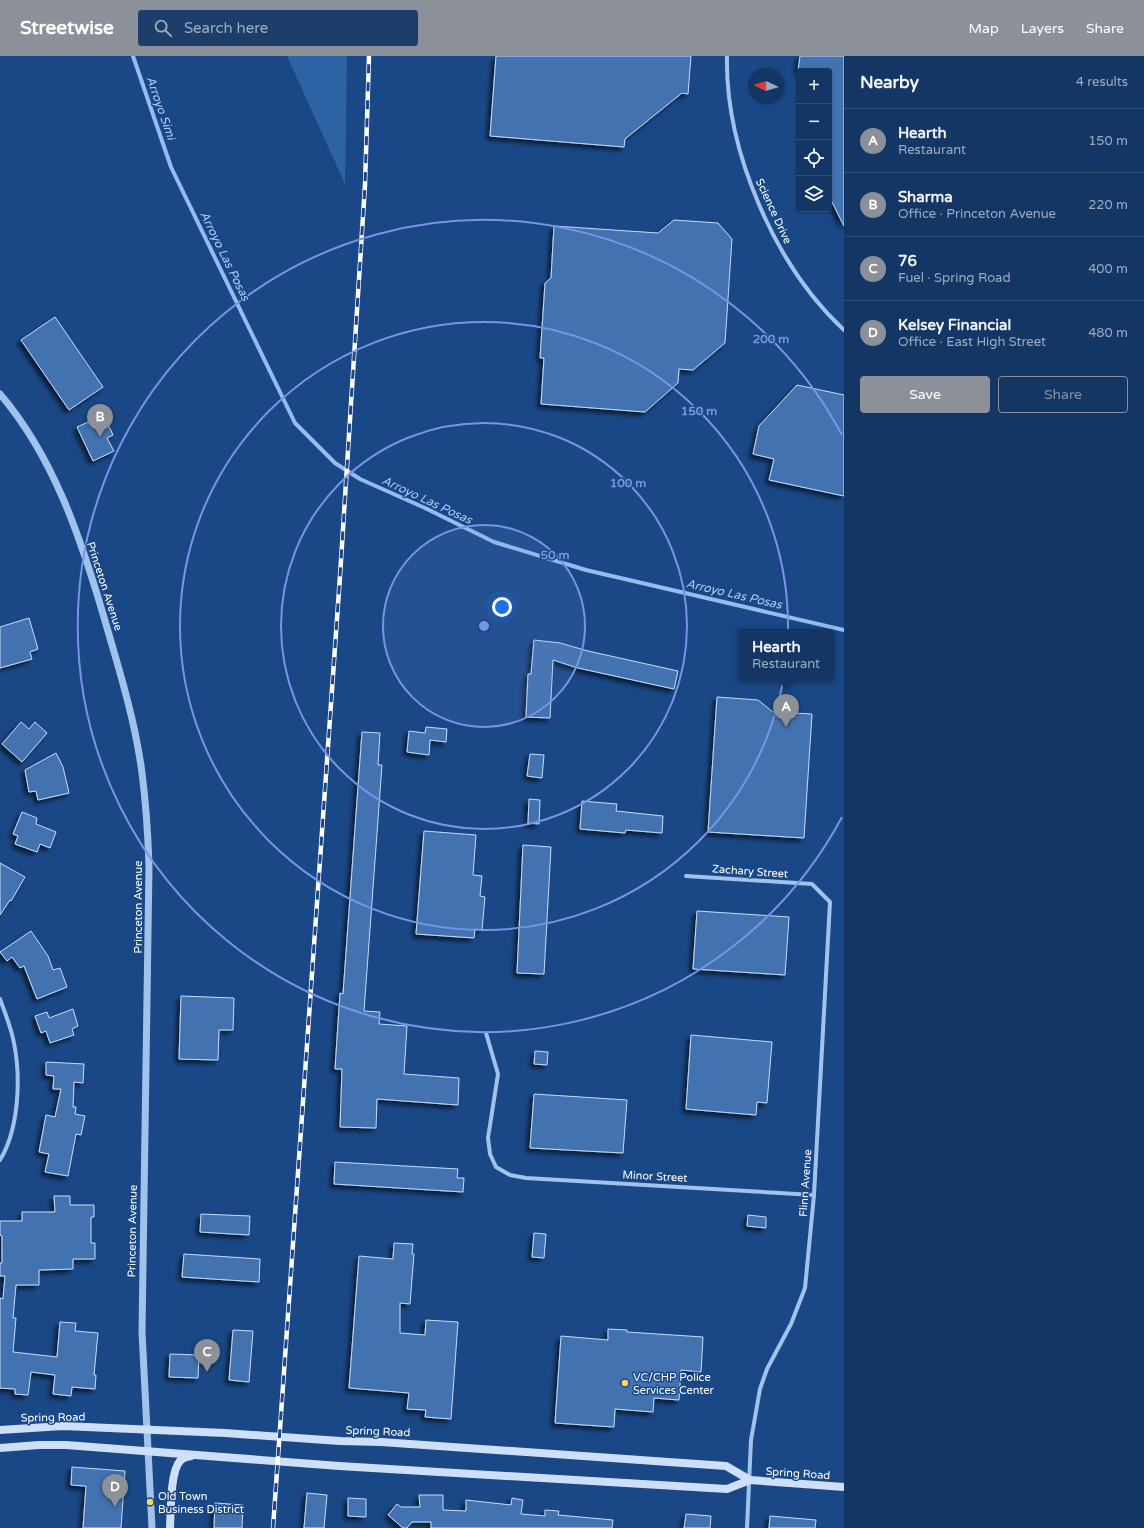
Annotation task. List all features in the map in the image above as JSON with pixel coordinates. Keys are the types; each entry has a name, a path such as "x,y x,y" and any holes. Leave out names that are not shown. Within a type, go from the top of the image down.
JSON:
{"main road":[{"name":"Spring Road","path":"0,1430 63,1426 381,1442 726,1466 750,1480"},
{"name":"Spring Road","path":"0,1448 39,1445 148,1450 209,1456 379,1468 727,1489 750,1480 844,1487"},
{"path":"170,1528 175,1470 184,1457 209,1456"}],"street":[{"name":"Science Drive","path":"727,56 726,77 730,105 743,161 757,201 772,232 794,270 833,320 844,330"},
{"name":"Princeton Avenue","path":"0,394 11,407 35,443 58,486 89,566 118,663 133,723 142,771 148,819 149,866 142,1332 152,1528"},
{"name":"Zachary Street","path":"686,876 812,884"},
{"name":"Flinn Avenue","path":"747,1528 752,1434 760,1389 767,1370 791,1324 804,1288 814,1195 830,902 812,884"},
{"path":"0,999 9,1023 14,1044 18,1089 17,1104 11,1132 0,1160"},
{"name":"Minor Street","path":"486,1033 498,1074 488,1138 490,1154 496,1167 510,1175 526,1178 814,1195"}],"shaded area":[{"path":"287,56 347,56 345,184"}],"building":[{"path":"496,56 691,56 688,94 682,93 625,139 624,147 490,136"},
{"path":"800,56 844,56 844,226 832,202 832,68 798,68"},
{"path":"674,220 718,223 732,239 725,343 693,370 679,369 678,383 645,412 541,404 544,358 540,358 545,283 551,278 554,226 658,233"},
{"path":"55,317 103,387 69,410 21,340"},
{"path":"797,385 844,395 844,496 769,480 774,459 753,454 759,426"},
{"path":"104,415 113,435 107,438 114,451 93,461 77,427"},
{"path":"29,618 38,649 30,652 32,659 0,668 0,627"},
{"path":"534,640 560,643 588,651 678,671 674,689 578,668 553,660 550,718 526,717 528,674 531,674"},
{"path":"717,697 758,700 773,712 812,714 804,838 708,832"},
{"path":"21,722 29,729 35,722 47,733 22,762 2,744"},
{"path":"426,727 447,729 446,742 430,740 429,755 407,752 409,731 425,733"},
{"path":"362,732 380,733 378,765 382,765 364,1011 380,1012 379,1024 407,1026 404,1074 459,1078 458,1105 377,1099 376,1128 340,1127 342,1069 335,1069 340,993 343,994"},
{"path":"56,753 63,767 69,793 38,800 36,791 29,792 25,770"},
{"path":"530,754 544,755 542,778 527,776"},
{"path":"529,799 540,800 539,824 528,823"},
{"path":"582,801 617,804 616,811 663,816 662,833 626,830 625,833 580,829"},
{"path":"22,812 37,818 36,824 56,832 50,848 40,844 37,852 15,844 18,836 13,834"},
{"path":"424,831 476,835 473,875 482,876 480,896 485,897 482,930 475,929 474,938 416,934"},
{"path":"523,845 551,847 544,974 517,973"},
{"path":"0,863 25,877 11,901 10,900 0,915"},
{"path":"697,911 789,917 785,975 693,969"},
{"path":"31,931 48,956 53,970 60,968 67,987 37,999 24,966 20,968 12,957 7,961 0,952"},
{"path":"181,996 234,998 233,1030 219,1030 218,1060 179,1059"},
{"path":"73,1009 78,1026 72,1029 74,1035 50,1043 46,1031 41,1033 35,1016 47,1012 49,1018"},
{"path":"691,1035 772,1042 767,1103 757,1102 756,1115 686,1109"},
{"path":"535,1051 548,1052 547,1065 534,1064"},
{"path":"46,1062 84,1064 83,1083 74,1082 73,1107 76,1107 75,1114 85,1116 81,1135 76,1134 68,1176 45,1172 49,1154 39,1152 46,1115 55,1117 61,1089 53,1089 54,1076 46,1075"},
{"path":"534,1094 627,1100 623,1153 530,1148"},
{"path":"335,1162 458,1169 457,1178 464,1178 463,1192 334,1184"},
{"path":"54,1196 70,1196 70,1205 94,1205 94,1217 91,1217 91,1243 95,1243 95,1259 73,1259 73,1269 39,1270 39,1285 16,1285 13,1318 16,1318 13,1352 57,1357 60,1322 76,1323 75,1331 98,1333 94,1375 96,1375 95,1389 72,1387 71,1396 53,1394 55,1375 31,1372 28,1395 15,1394 15,1389 0,1388 0,1298 3,1299 5,1276 0,1276 0,1263 2,1263 2,1236 0,1235 0,1221 22,1221 22,1212 55,1212"},
{"path":"201,1214 250,1216 249,1235 200,1232"},
{"path":"748,1215 766,1217 766,1228 747,1226"},
{"path":"534,1233 546,1234 544,1258 532,1257"},
{"path":"394,1243 413,1244 412,1254 414,1254 410,1304 400,1303 400,1333 425,1335 426,1320 458,1322 451,1419 425,1417 426,1410 407,1409 409,1393 349,1388 359,1256 393,1259"},
{"path":"184,1254 260,1259 259,1282 182,1277"},
{"path":"608,1329 627,1330 627,1332 703,1337 701,1372 681,1370 679,1400 654,1398 653,1412 615,1409 614,1427 555,1423 561,1336 608,1340"},
{"path":"233,1330 253,1331 249,1382 229,1380"},
{"path":"170,1354 199,1355 198,1378 169,1377"},
{"path":"72,1467 125,1471 121,1528 83,1528 86,1486 71,1485"},
{"path":"307,1493 327,1495 324,1528 304,1528"},
{"path":"419,1495 443,1495 443,1510 466,1511 466,1500 511,1505 512,1498 523,1500 521,1514 545,1516 545,1510 559,1511 558,1515 613,1520 612,1528 431,1528 431,1522 412,1522 407,1528 403,1528 388,1515 397,1504 401,1507 420,1507"},
{"path":"348,1498 366,1499 366,1517 348,1516"},
{"path":"215,1503 243,1505 242,1528 214,1528"},
{"path":"686,1514 711,1516 710,1528 684,1528"},
{"path":"770,1516 816,1520 815,1528 769,1528"}],"waterway":[{"name":"Arroyo Las Posas","path":"133,56 171,167 295,423 335,463 360,479 425,508 494,542 586,570 844,630"}],"railway":[{"path":"273,1528 340,576 365,185 369,56"}],"place":[{"name":"Sharma","path":"100,437"},
{"name":"Hearth","path":"786,727"},
{"name":"76","path":"207,1372"},
{"name":"VC/CHP Police Services Center","path":"625,1383"},
{"name":"Old Town Business District","path":"150,1502"},
{"name":"Kelsey Financial","path":"115,1507"}],"water label":[{"name":"Arroyo Simi","path":"161,108"}]}
